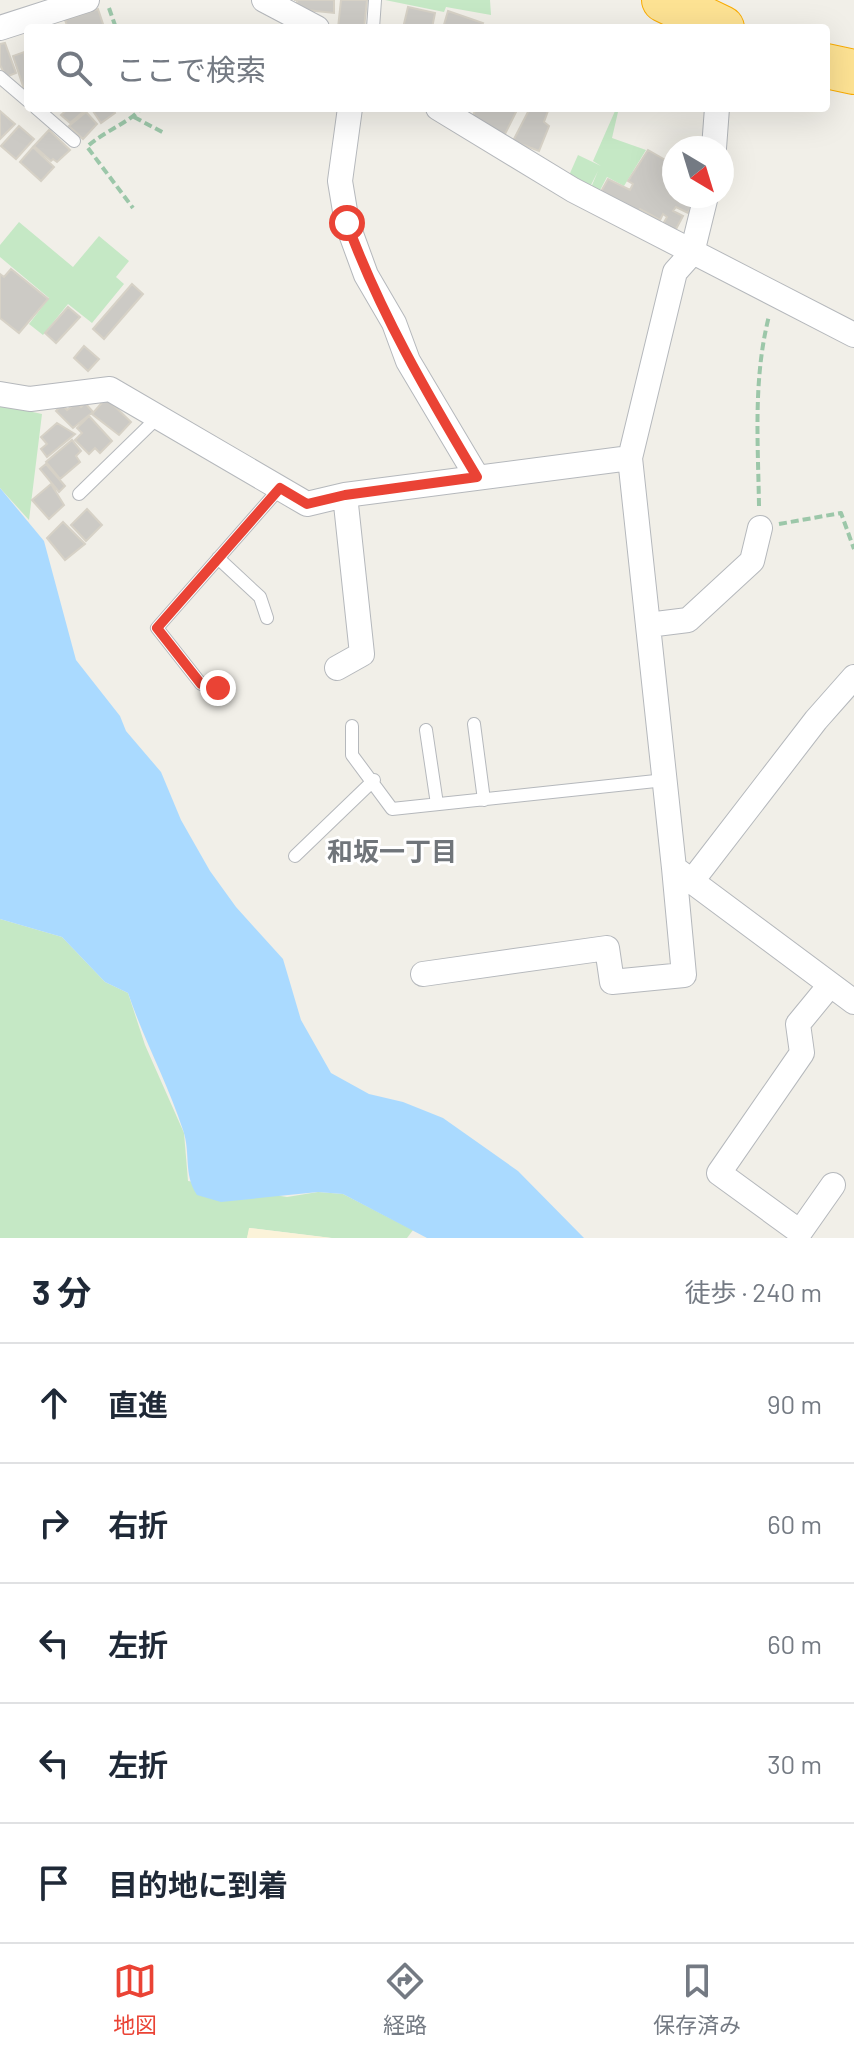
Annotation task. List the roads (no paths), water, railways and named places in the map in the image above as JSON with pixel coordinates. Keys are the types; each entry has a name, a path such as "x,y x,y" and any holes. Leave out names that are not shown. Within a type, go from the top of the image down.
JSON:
{"highway":[{"path":"664,0 714,24"},
{"path":"830,67 854,72"}],"street":[{"path":"0,28 87,0"},
{"path":"264,0 309,24"},
{"path":"349,112 340,181 347,223 366,275 394,323 408,361 477,477"},
{"path":"445,112 573,190 773,296 854,335"},
{"path":"715,136 717,112"},
{"path":"423,974 607,948 612,982 684,975 683,874 665,780 630,458 675,272 692,253 703,208"},
{"path":"0,394 30,399 110,389 156,419 307,504 345,495 630,458"},
{"path":"337,668 362,654 345,495"},
{"path":"648,625 688,620 752,561 760,528"},
{"path":"683,874 854,677"},
{"path":"683,874 854,1002"},
{"path":"830,985 798,1024 802,1053 719,1173 800,1232 833,1185"}],"lane":[{"path":"373,24 375,0"},
{"path":"0,77 24,98"},
{"path":"41,112 74,141"},
{"path":"79,494 156,419"},
{"path":"218,688 201,684 157,628 280,488"},
{"path":"218,558 260,597 267,618"},
{"path":"474,724 484,800"},
{"path":"352,726 352,755 374,780 392,809 665,780"},
{"path":"426,730 437,804"},
{"path":"295,856 374,780"}],"water":[{"path":"0,488 44,541 76,660 120,716 126,731 161,772 181,820 210,871 236,907 283,959 301,1020 331,1073 369,1094 403,1102 443,1118 518,1171 584,1238 427,1238 343,1194 318,1192 221,1202 197,1195 190,1179 183,1130 128,993 105,982 62,937 0,919"}],"district":[{"name":"和坂一丁目","path":"392,852"}]}
